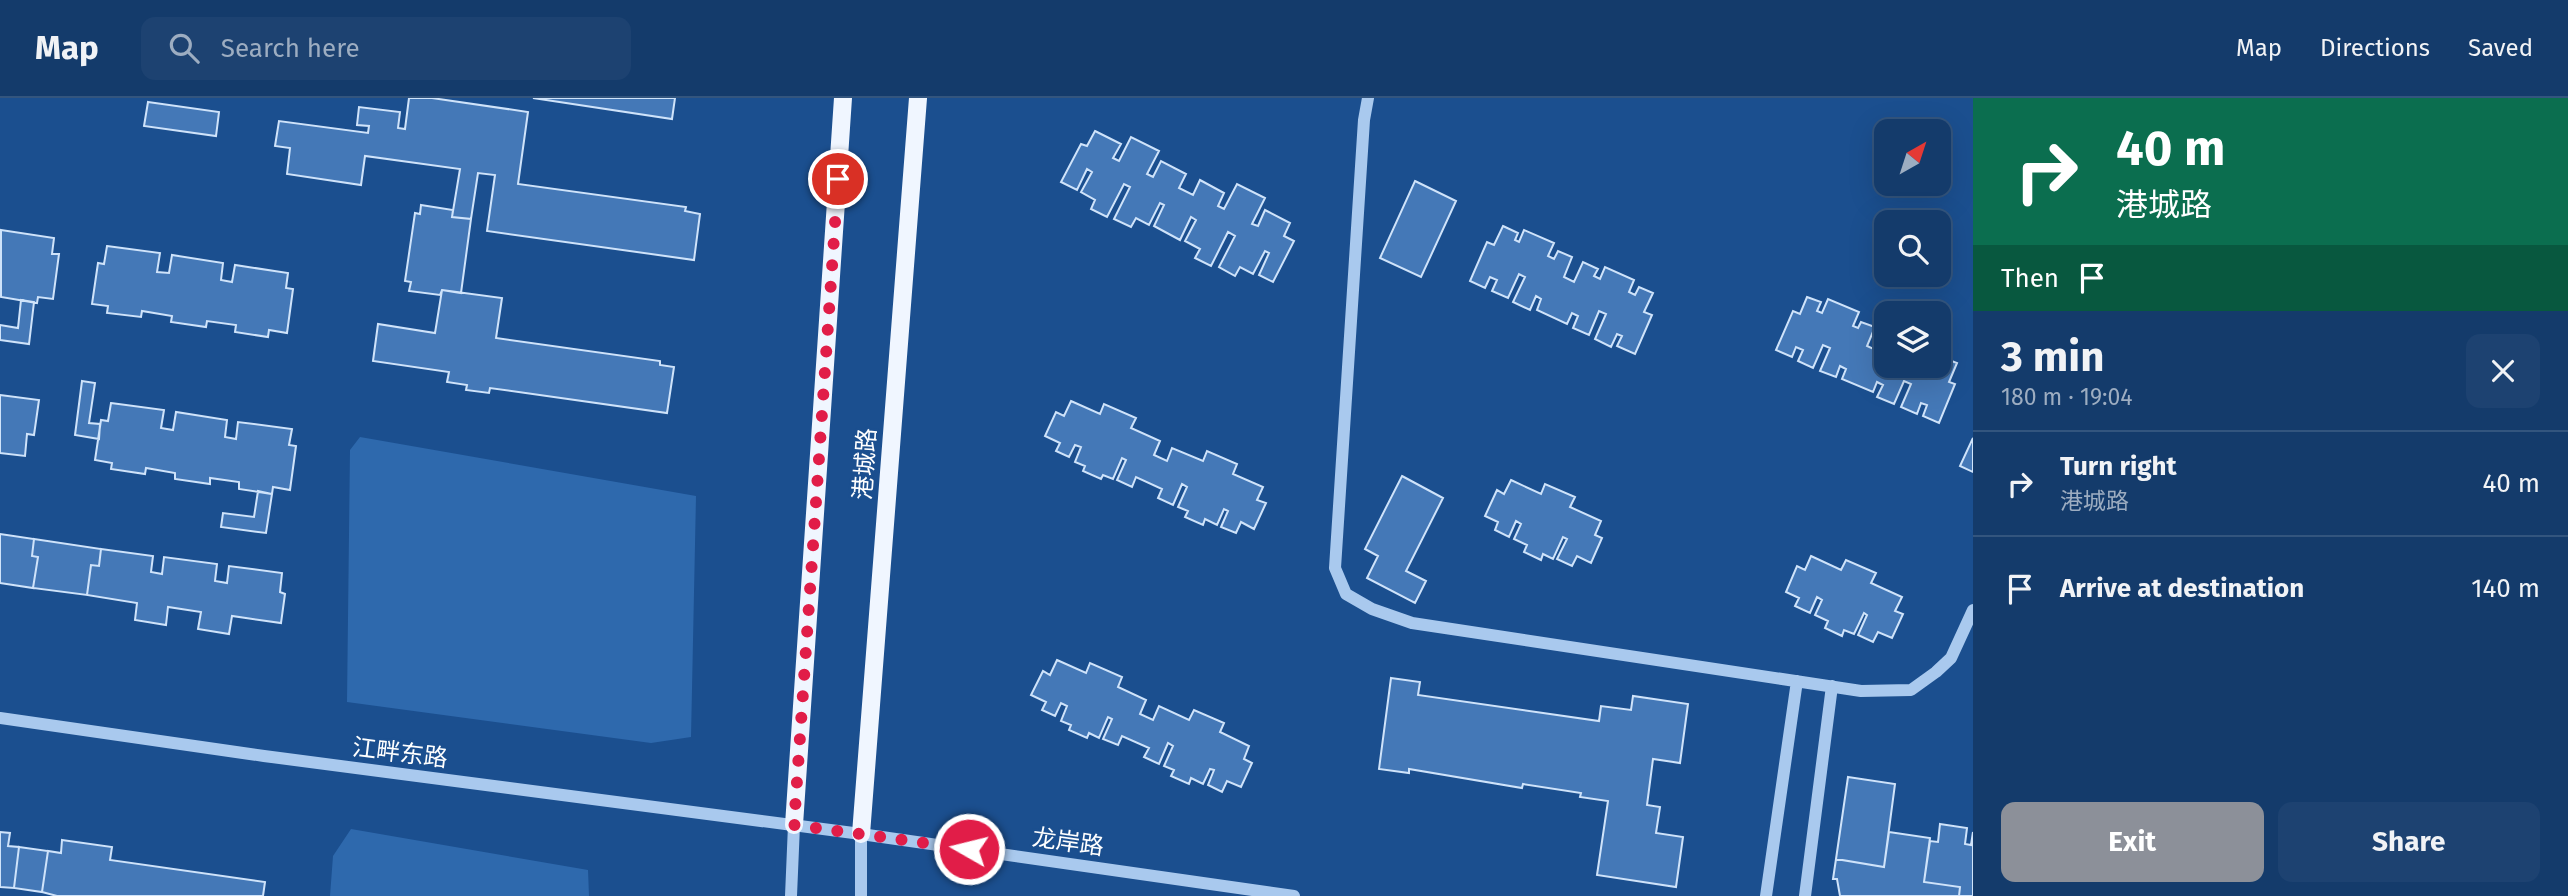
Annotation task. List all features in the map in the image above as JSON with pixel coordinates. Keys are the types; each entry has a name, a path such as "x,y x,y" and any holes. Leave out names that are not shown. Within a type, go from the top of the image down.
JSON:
{"main road":[{"name":"港城路","path":"794,825 843,98"},
{"name":"港城路","path":"861,834 918,98"}],"street":[{"path":"1368,98 1364,120 1335,568 1346,594 1372,609 1412,624 1861,691 1911,690 1951,658 1973,610"},
{"path":"1766,896 1797,681"},
{"path":"1805,896 1832,687"},
{"name":"江畔东路","path":"0,718 264,756 794,825"},
{"name":"龙岸路","path":"794,825 1294,896"},
{"path":"790,896 794,825"},
{"path":"861,834 861,896"}],"shaded area":[{"path":"360,437 696,496 691,737 651,743 347,702 350,450"},
{"path":"351,829 588,870 589,896 330,896 333,856"}],"building":[{"path":"409,98 432,98 528,112 518,184 686,207 685,211 700,214 694,260 487,231 495,175 478,173 471,219 452,217 460,169 365,156 361,185 287,174 290,148 275,146 279,121 368,133 369,126 357,125 359,107 400,112 398,128 405,129"},
{"path":"533,98 675,98 672,119"},
{"path":"148,102 219,112 216,136 144,126"},
{"path":"1095,131 1121,144 1113,158 1119,161 1131,137 1159,151 1147,174 1153,177 1161,161 1186,174 1179,188 1193,195 1200,180 1224,193 1218,206 1224,209 1237,184 1265,198 1252,224 1258,226 1265,210 1290,223 1284,236 1294,241 1273,282 1259,275 1269,253 1265,251 1253,274 1240,267 1235,276 1219,267 1235,236 1228,232 1211,266 1195,258 1200,249 1185,241 1196,220 1191,217 1180,240 1154,226 1164,205 1160,203 1149,225 1136,218 1131,227 1114,219 1130,187 1124,184 1107,217 1091,209 1095,200 1081,192 1092,172 1087,169 1077,190 1061,182 1081,144 1087,146"},
{"path":"1415,181 1456,201 1421,277 1380,258"},
{"path":"421,205 453,210 452,217 471,219 461,293 442,290 440,295 409,291 411,282 405,281 415,213 420,214"},
{"path":"1503,226 1518,233 1515,240 1519,242 1524,230 1554,243 1548,256 1554,259 1558,251 1572,257 1564,277 1574,282 1583,262 1598,269 1594,276 1600,279 1605,267 1634,280 1629,292 1635,295 1639,287 1653,293 1644,312 1652,315 1635,354 1617,346 1622,336 1617,334 1611,347 1595,339 1606,314 1599,311 1589,335 1573,328 1578,316 1572,313 1567,324 1537,310 1541,299 1536,296 1530,310 1513,302 1525,277 1519,274 1508,298 1492,291 1497,280 1490,277 1485,288 1470,281 1487,242 1494,245"},
{"path":"1,230 54,238 52,254 59,254 53,299 38,297 37,303 1,297"},
{"path":"107,246 160,253 157,272 169,273 172,255 223,263 221,280 232,282 235,265 288,273 286,288 293,289 287,333 269,330 268,337 235,332 236,325 207,321 206,327 171,322 172,316 142,311 141,317 107,313 108,306 92,304 98,263 104,264"},
{"path":"442,290 502,298 496,338 660,361 660,365 674,367 667,413 490,388 489,393 466,390 467,385 447,382 449,372 373,361 378,324 435,333"},
{"path":"1807,297 1821,302 1817,311 1822,313 1828,299 1859,312 1853,326 1858,328 1861,322 1874,327 1867,346 1874,349 1874,378 1951,378 1949,382 1955,384 1939,423 1923,416 1927,405 1921,403 1917,414 1901,407 1911,384 1904,381 1894,404 1877,397 1883,385 1877,382 1873,392 1842,379 1846,369 1840,366 1836,377 1820,371 1830,348 1823,345 1813,368 1798,361 1803,350 1796,347 1792,357 1776,350 1793,311 1800,314"},
{"path":"21,300 34,302 29,344 0,340 0,325 18,328"},
{"path":"1951,361 1957,363 1951,377"},
{"path":"82,381 95,383 89,423 100,424 99,439 75,435"},
{"path":"0,395 39,400 34,435 27,434 25,456 0,453"},
{"path":"1071,401 1100,414 1104,404 1136,418 1131,428 1160,441 1154,455 1167,461 1172,448 1203,461 1207,451 1237,464 1233,474 1263,487 1257,500 1266,503 1254,529 1241,522 1236,533 1221,527 1228,511 1224,509 1217,525 1205,519 1203,525 1185,517 1188,511 1178,507 1187,487 1182,484 1173,505 1158,498 1162,489 1136,477 1132,487 1117,480 1126,460 1122,458 1113,479 1103,475 1101,479 1083,471 1085,466 1075,462 1081,447 1075,445 1069,457 1056,451 1060,443 1045,436 1056,412 1064,416"},
{"path":"111,403 164,410 161,428 173,430 176,412 227,420 225,437 236,439 238,422 292,429 289,445 296,446 290,490 273,487 272,494 239,489 239,482 210,478 210,484 175,479 175,473 146,468 145,474 111,469 112,463 95,460 101,420 108,421"},
{"path":"1973,438 1973,472 1960,466"},
{"path":"1402,476 1443,498 1406,571 1426,581 1415,603 1367,578 1378,556 1365,549"},
{"path":"1511,480 1541,494 1545,484 1575,497 1570,507 1601,521 1595,535 1602,538 1591,563 1577,556 1572,566 1557,559 1567,539 1563,537 1553,559 1543,554 1541,560 1524,552 1527,545 1514,539 1521,524 1516,521 1509,537 1495,530 1498,522 1485,516 1497,490 1504,494"},
{"path":"258,491 272,494 266,533 221,527 223,513 254,517"},
{"path":"0,534 34,539 32,556 38,557 33,588 0,583"},
{"path":"34,539 101,549 99,566 91,565 87,595 33,588 38,557 32,556"},
{"path":"101,549 153,556 151,572 162,574 164,557 217,564 215,581 227,583 229,566 282,573 280,592 285,594 281,623 232,616 229,634 198,629 201,612 168,607 166,625 135,620 137,603 87,595 91,565 99,566"},
{"path":"1811,556 1841,570 1846,560 1876,573 1871,583 1902,597 1895,611 1903,614 1892,638 1878,632 1873,642 1858,635 1867,615 1864,613 1854,634 1844,630 1842,636 1825,628 1828,621 1815,615 1822,600 1817,597 1810,613 1795,606 1799,598 1786,592 1797,566 1805,570"},
{"path":"1057,660 1086,673 1090,663 1122,677 1118,687 1146,700 1140,714 1153,720 1159,706 1189,720 1194,710 1224,723 1220,732 1249,746 1244,759 1252,763 1241,787 1227,781 1222,792 1208,785 1214,770 1210,769 1203,784 1191,778 1189,784 1171,776 1174,770 1164,766 1173,746 1168,743 1159,764 1144,757 1149,748 1122,736 1118,745 1103,739 1112,719 1108,717 1099,738 1089,733 1087,738 1069,730 1071,725 1061,721 1067,706 1061,703 1055,716 1042,710 1046,702 1031,695 1043,671 1050,675"},
{"path":"1391,678 1420,682 1418,695 1599,721 1601,706 1631,710 1633,696 1688,704 1680,763 1653,759 1647,805 1660,807 1656,833 1683,837 1676,887 1597,875 1608,801 1580,797 1581,793 1523,784 1522,788 1409,769 1409,773 1379,769"},
{"path":"1848,777 1895,784 1884,867 1836,859"},
{"path":"1940,824 1967,828 1965,844 1971,845 1973,832 1973,896 1959,896 1960,887 1924,882 1930,841 1938,842"},
{"path":"0,832 10,833 8,846 19,847 14,888 0,887"},
{"path":"1889,832 1930,838 1924,882 1960,887 1959,896 1840,896 1837,879 1833,879 1836,859 1884,867"},
{"path":"62,840 112,847 110,860 265,882 263,896 57,896 42,892 48,851 61,853"},
{"path":"19,847 48,851 42,892 14,888"}],"route":[{"path":"838,179 794,825 969,849"}]}
